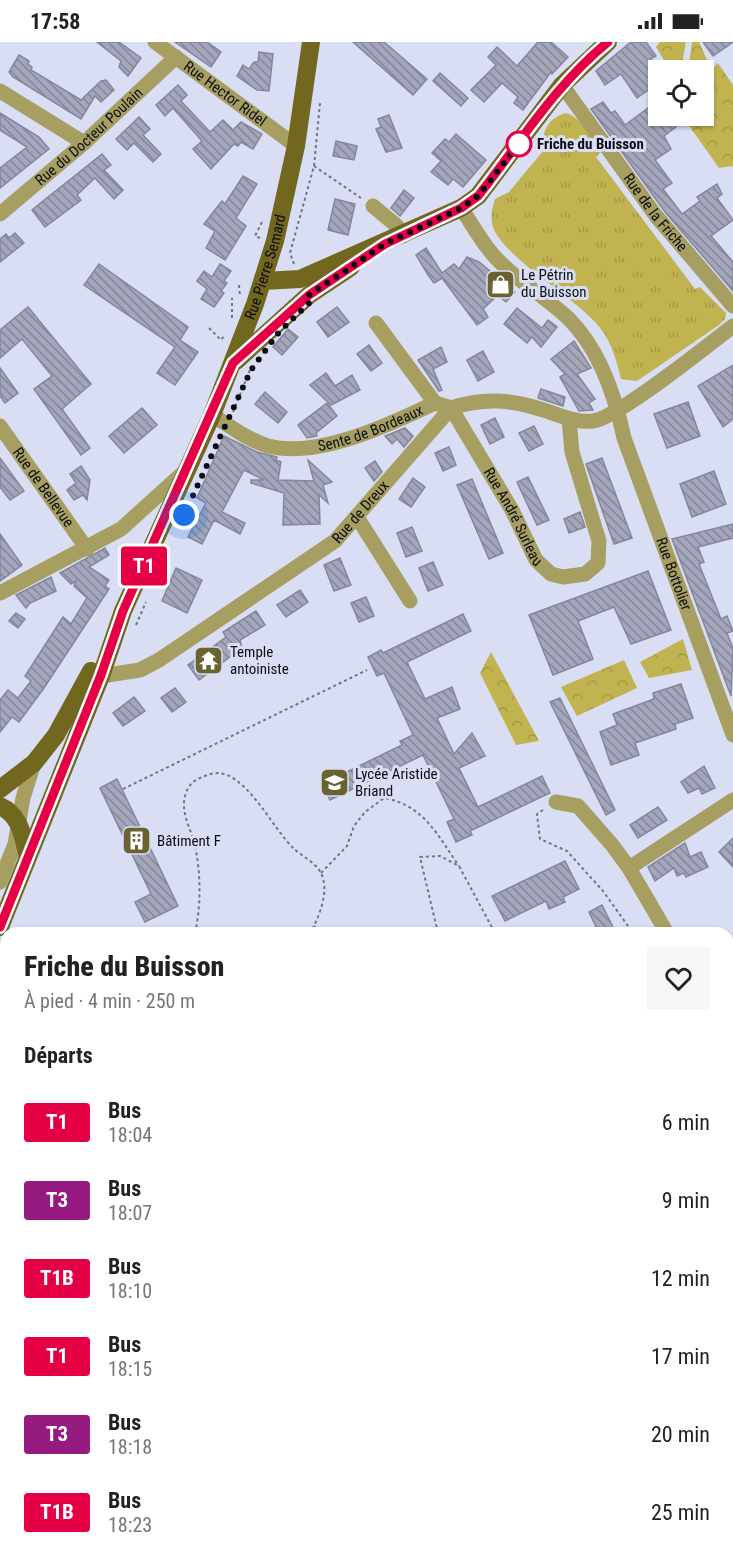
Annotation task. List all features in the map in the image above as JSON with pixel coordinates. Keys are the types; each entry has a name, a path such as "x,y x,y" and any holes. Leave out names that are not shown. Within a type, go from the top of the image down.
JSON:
{"main road":[{"name":"Rue Pierre Semard","path":"0,789 34,764 56,735 123,611 187,470 219,420 233,363 263,281 277,234 296,146 311,42"},
{"path":"263,281 300,279 385,244 461,208 478,196 562,86 583,63 608,42"},
{"path":"233,363 309,295 385,244"},
{"name":"Rue Pierre Semard","path":"0,927 101,675 123,611"},
{"path":"0,807 8,810 20,824 28,857"}],"street":[{"name":"Rue Hector Ridel","path":"155,42 296,146"},
{"name":"Rue du Docteur Poulain","path":"0,214 84,143 176,57"},
{"name":"Rue de la Friche","path":"562,86 656,216 733,306"},
{"path":"0,91 84,143"},
{"path":"373,206 397,226 403,236"},
{"name":"Rue Bottolier","path":"461,208 494,256 528,288 569,319 596,356 618,411 624,438 733,735"},
{"name":"Sente de Bordeaux","path":"219,420 268,446 302,447 345,439 393,423 435,403 376,323"},
{"path":"435,403 451,408 475,400 505,400 569,419 594,421 618,411 733,326"},
{"name":"Rue André Surleau","path":"451,408 512,510 536,560 551,574 563,577 585,574 598,563 599,541 572,452 569,419"},
{"name":"Rue de Dreux","path":"101,675 140,670 159,660 335,541 451,408"},
{"name":"Rue de Bellevue","path":"0,426 87,549"},
{"path":"0,593 121,530 187,470"},
{"path":"357,517 411,601"},
{"path":"0,882 20,824 23,798 34,764"},
{"path":"629,868 733,800"},
{"path":"556,802 578,807 614,846 663,927"}],"path":[{"path":"300,279 290,253 314,166 320,99"},
{"path":"314,166 373,206"},
{"path":"260,238 255,236 262,222"},
{"path":"239,285 241,299"},
{"path":"232,298 231,314 234,321"},
{"path":"209,328 221,340 230,329"},
{"path":"219,420 251,370"},
{"path":"133,632 146,602"},
{"path":"123,789 367,670"},
{"path":"196,927 197,864 195,846 183,804 187,789 195,780 213,772 226,774 242,785 294,848 321,873 324,888 321,912 314,926"},
{"path":"321,873 348,846 354,826 365,812 384,798 399,801 418,812 434,826 459,866 492,927"},
{"path":"556,802 537,814 540,839 567,851 603,891 629,927"},
{"path":"437,927 420,857 440,856 459,866"}],"green space":[{"path":"660,42 686,42 683,60 664,60 656,47"},
{"path":"692,42 699,42 707,60 689,60"},
{"path":"718,63 733,85 733,166 719,168 689,126 714,126 714,68"},
{"path":"566,113 577,119 586,129 601,152 596,157 695,289 700,287 726,313 725,319 719,325 637,381 621,379 612,348 600,327 509,250 493,227 492,213 495,199 509,192 543,151 543,138 547,127 554,119"},
{"path":"663,266 690,296 680,304 654,274"},
{"path":"683,639 692,670 649,678 640,662"},
{"path":"491,652 539,741 516,745 480,673"},
{"path":"624,660 637,688 577,716 561,687"}],"building":[{"path":"97,42 119,42 141,58 128,76 119,67 121,61"},
{"path":"175,42 207,42 221,52 211,67"},
{"path":"353,42 384,42 427,79 413,95"},
{"path":"538,42 551,42 568,57 552,74 551,72 523,110 514,103 518,97 502,83 484,102 471,90 496,65 488,57 497,47 517,66"},
{"path":"631,42 646,42 656,56 648,60 648,90 637,98 621,74 605,85 596,71"},
{"path":"703,42 733,42 713,56"},
{"path":"259,52 273,54 269,91 257,90 237,76 243,65 249,69 254,62 258,62"},
{"path":"19,55 29,61 31,70 81,100 101,81 106,80 114,90 101,102 95,96 81,119 13,77 9,72"},
{"path":"440,73 468,98 461,106 433,81"},
{"path":"178,85 187,95 181,101 210,132 223,120 233,130 241,122 262,134 253,149 241,142 238,146 234,144 211,169 193,149 202,141 173,108 165,116 156,105"},
{"path":"603,102 611,113 615,111 625,125 648,108 648,126 675,126 664,136 671,149 655,160 672,183 663,189 682,214 700,201 697,197 717,184 722,194 717,198 733,220 711,236 733,262 733,291 665,212 591,109"},
{"path":"0,113 39,137 49,149 0,188 0,168 27,147 0,130"},
{"path":"389,115 402,148 386,152 376,129 381,127 378,119"},
{"path":"139,117 150,129 143,135 161,154 153,162 134,143 127,150 116,139"},
{"path":"456,134 486,160 463,187 453,179 448,185 431,172 441,161 432,153 445,139 449,142"},
{"path":"336,141 357,146 354,160 333,156"},
{"path":"102,154 111,165 104,170 123,190 114,199 95,178 77,195 81,200 45,227 32,210"},
{"path":"243,176 257,184 236,218 246,226 225,260 206,248 215,231 204,224 222,201 225,204"},
{"path":"404,190 414,198 400,216 391,208"},
{"path":"335,199 355,204 348,235 328,230"},
{"path":"15,233 24,243 0,262 0,239 6,234 9,238"},
{"path":"426,248 442,273 454,264 459,269 467,257 479,262 515,292 506,302 498,295 483,309 488,317 477,325 442,278 434,283 428,275 416,255"},
{"path":"99,264 188,327 180,340 198,352 175,385 157,373 175,347 84,285"},
{"path":"220,264 231,271 224,281 227,283 221,291 224,293 214,307 201,299 207,289 197,281 204,271 212,277"},
{"path":"28,307 91,384 62,409 90,448 81,455 34,389 52,376 22,339 0,358 0,330"},
{"path":"337,307 349,322 328,337 317,322"},
{"path":"517,308 542,328 548,320 557,327 541,347 532,337 527,343 504,324"},
{"path":"288,329 298,337 282,355 273,347"},
{"path":"574,341 591,368 577,374 595,399 589,403 593,410 579,411 560,377 565,374 551,359"},
{"path":"369,345 382,363 371,371 357,354"},
{"path":"441,347 447,362 433,369 442,390 439,391 418,360"},
{"path":"483,351 494,372 478,381 467,360"},
{"path":"733,365 733,419 723,427 698,386"},
{"path":"0,368 18,393 5,403 0,396"},
{"path":"326,373 335,386 352,375 360,390 331,405 310,385"},
{"path":"541,389 565,397 563,406 538,398"},
{"path":"265,392 287,412 278,423 255,404"},
{"path":"688,402 700,436 667,448 654,414"},
{"path":"327,403 337,416 316,433 317,436 307,438 298,425"},
{"path":"142,408 157,425 124,453 109,436"},
{"path":"495,418 504,437 490,444 481,425"},
{"path":"534,426 543,444 529,451 519,433"},
{"path":"405,428 413,436 404,447 397,439 392,444 385,436"},
{"path":"224,436 257,452 277,457 276,460 281,462 278,480 314,481 308,460 332,482 323,485 328,503 319,495 320,524 283,525 284,493 251,483 251,480 264,480 244,470 222,512 245,523 240,534 214,520 202,544 188,537 206,503 197,498"},
{"path":"449,447 456,465 443,471 435,453"},
{"path":"0,458 24,491 10,500 0,487"},
{"path":"602,458 632,538 614,544 586,464"},
{"path":"375,461 382,472 374,481 365,468"},
{"path":"81,466 90,480 87,500 83,495 74,500 67,490 76,483 70,474"},
{"path":"714,471 726,504 692,517 680,484"},
{"path":"528,477 549,520 537,525 517,482"},
{"path":"413,478 425,487 411,507 399,499"},
{"path":"472,479 503,553 489,559 457,485"},
{"path":"580,512 585,527 569,533 564,519"},
{"path":"733,524 733,538 698,547 704,562 699,564 721,619 727,616 733,631 727,633 733,648 731,696 672,539"},
{"path":"412,527 422,551 406,557 397,533"},
{"path":"0,534 22,565 0,581"},
{"path":"105,548 109,555 89,567 109,580 105,586 109,589 19,722 12,717 0,732 0,700 8,690 18,698 31,681 25,676 63,617 71,624 87,598 74,586 76,581 71,584 60,573"},
{"path":"340,558 351,585 334,591 324,565"},
{"path":"433,562 443,585 428,591 419,568"},
{"path":"176,568 202,580 187,613 162,601"},
{"path":"648,571 671,630 631,644 614,607 578,621 593,659 553,675 529,615"},
{"path":"51,577 56,591 30,603 26,608 16,595"},
{"path":"300,590 308,602 286,617 277,605"},
{"path":"366,597 374,616 359,622 351,603"},
{"path":"256,611 265,625 240,640 242,648 199,680 188,665 226,637 223,632"},
{"path":"16,613 25,619 18,628 9,621"},
{"path":"463,614 471,631 407,662 425,699 452,687 460,709 437,718 454,754 472,733 485,756 459,768 478,807 542,776 550,793 470,831 472,835 456,842 447,822 454,819 423,755 330,800 322,784 402,745 400,741 413,735 384,673 377,676 368,657 381,650 383,653"},
{"path":"681,684 693,718 675,724 676,729 635,743 639,755 611,765 600,732 617,725 613,714 654,699 653,693"},
{"path":"175,688 186,702 172,712 161,698"},
{"path":"134,697 145,711 123,726 113,713"},
{"path":"560,698 615,810 606,815 550,702"},
{"path":"704,766 715,788 702,794 699,788 688,793 681,782"},
{"name":"Bâtiment F","path":"117,779 178,906 145,922 135,902 151,894 100,788"},
{"path":"658,807 667,820 638,838 630,825"},
{"path":"733,838 733,867 719,852"},
{"path":"685,843 690,857 701,852 708,867 686,877 684,873 677,876 674,868 655,881 648,867"},
{"path":"565,861 579,889 563,897 565,902 549,909 546,901 505,921 492,896"},
{"path":"602,905 613,927 596,927 589,912"}],"bus line":[{"name":"T1","path":"0,927 101,675 123,611 212,415 233,363 309,295 385,244 461,208 478,196 520,144 540,113 562,86 583,63 608,42"}],"place":[{"name":"Friche du Buisson","path":"519,144"},
{"name":"Le Pétrin du Buisson","path":"500,284"},
{"name":"Temple antoiniste","path":"209,661"},
{"name":"Lycée Aristide Briand","path":"334,783"},
{"name":"Bâtiment F","path":"136,841"}],"route":[{"path":"184,515 251,370 291,318 312,300 309,295 385,244 461,208 478,196 519,144"}]}
